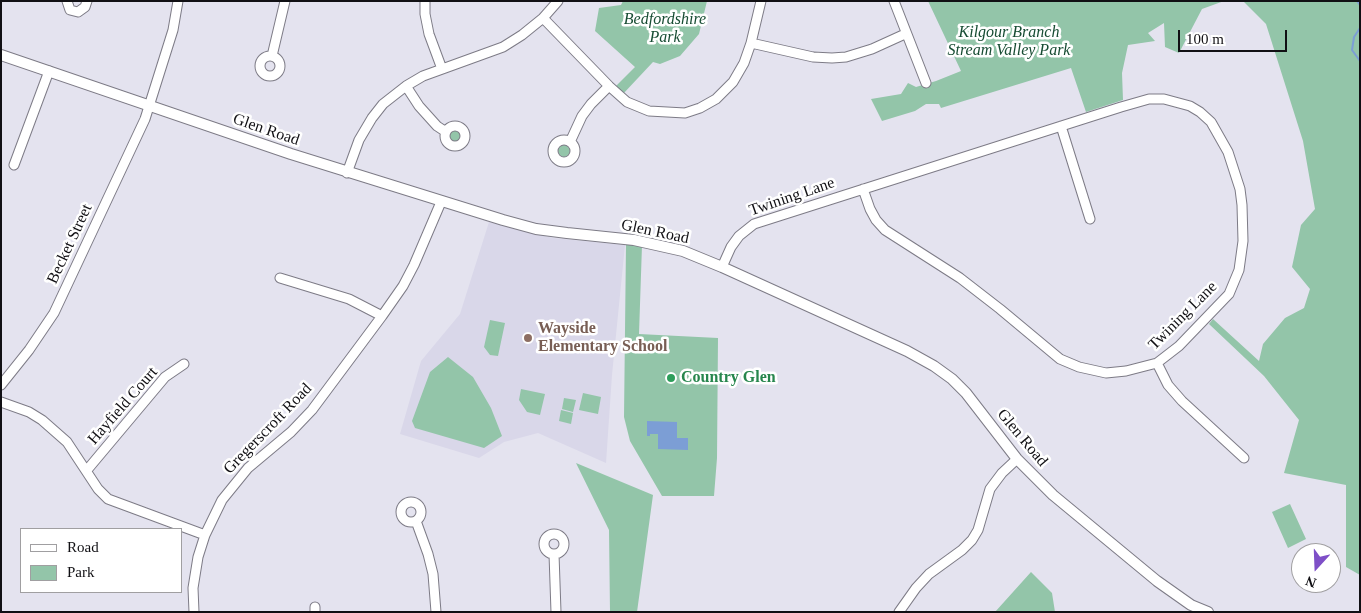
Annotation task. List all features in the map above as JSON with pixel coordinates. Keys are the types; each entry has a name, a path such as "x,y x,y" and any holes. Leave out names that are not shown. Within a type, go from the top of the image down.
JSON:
{"main road":[{"name":"Glen Road","path":"1,55 347,173 441,202 536,229 656,244 683,251 907,351 934,366 952,379 966,393 1017,459 1053,495 1157,581 1191,605 1208,612"}],"street":[{"path":"66,1 70,10 78,12 85,7 87,1"},
{"name":"Becket Street","path":"1,385 29,350 54,312 145,118 173,30 178,1"},
{"path":"272,56 285,1"},
{"path":"425,1 425,14 429,34 442,69"},
{"path":"347,173 359,140 383,104 422,76 503,47 543,18 558,1"},
{"path":"543,18 609,86 628,102 641,109 666,114 685,113 700,108 716,99 733,82 744,63 751,43 761,1"},
{"path":"894,1 905,34 926,83"},
{"path":"751,43 813,57 832,58 846,57 872,49 905,34"},
{"path":"14,165 49,71"},
{"path":"406,86 419,106 437,126 446,132"},
{"path":"570,142 582,116 609,86"},
{"name":"Twining Lane","path":"722,267 739,236 754,224 811,204 1061,126 1150,99 1164,99 1190,106 1200,112 1219,133 1228,152 1240,189 1242,205 1243,241 1239,270 1228,294 1179,346 1157,364 1126,372 1106,372 1078,367 1060,359 960,278 885,230 876,220 870,209 863,189"},
{"path":"1061,126 1090,219"},
{"name":"Gregerscroft Road","path":"194,612 193,588 198,557 205,535 222,500 248,468 291,432 312,410 382,316 403,286 414,265 441,202"},
{"path":"280,278 348,299 382,316"},
{"name":"Hayfield Court","path":"87,470 165,377 184,364"},
{"path":"1157,364 1168,385 1182,401 1244,458"},
{"path":"1,402 29,412 42,420 67,442 98,489 108,499 205,535"},
{"path":"899,612 916,588 929,574 962,550 972,540 978,530 990,489 1002,473 1017,459"},
{"path":"416,521 434,574 436,612"},
{"path":"554,554 556,612"}],"shaded area":[{"name":"Wayside Elementary School","path":"489,222 553,238 625,245 612,375 606,463 538,433 504,442 479,458 400,434 421,361 460,314"}],"green space":[{"name":"Bedfordshire Park","path":"623,1 707,1 699,34 680,56 660,64 653,62 623,94 615,87 635,67 595,31 599,8 621,5"},
{"name":"Kilgour Branch Stream Valley Park","path":"928,1 1224,1 1202,9 1179,53 1165,47 1164,23 1148,33 1155,41 1128,45 1122,73 1123,100 1086,112 1071,68 941,108 939,104 926,104 915,111 882,121 871,99 901,94 908,83 916,87 961,71"},
{"path":"1243,1 1360,1 1360,575 1346,567 1346,485 1284,473 1299,420 1264,376 1209,324 1213,319 1259,361 1263,344 1285,318 1304,308 1310,289 1292,267 1301,225 1315,209 1303,141 1266,24"},
{"path":"453,130 457,130 461,136 457,142 453,142 449,138 449,134"},
{"path":"562,145 566,145 570,151 566,157 562,157 558,153 558,149"},
{"name":"Country Glen","path":"626,244 642,245 639,334 718,338 717,458 714,496 662,496 630,441 624,417"},
{"path":"490,320 505,323 498,356 490,355 484,347"},
{"path":"448,357 473,377 491,408 502,436 484,448 415,428 412,421 430,372"},
{"path":"521,389 545,394 540,415 527,412 519,400"},
{"path":"583,393 601,397 598,414 579,410"},
{"path":"564,398 576,400 573,412 562,409"},
{"path":"561,410 573,413 571,424 559,421"},
{"path":"576,463 653,495 637,612 610,612 609,530"},
{"path":"1290,504 1306,539 1298,543 1291,543 1291,546 1288,548 1272,512"},
{"path":"1031,572 1052,593 1055,612 995,612"}],"water":[{"path":"647,421 677,422 677,438 688,438 688,450 658,449 658,434 647,436"}],"waterway":[{"path":"1357,1 1360,5"},
{"path":"1360,28 1354,37 1352,50 1360,61"}],"place":[{"name":"Wayside Elementary School","path":"528,338"},
{"name":"Country Glen","path":"671,378"}]}
